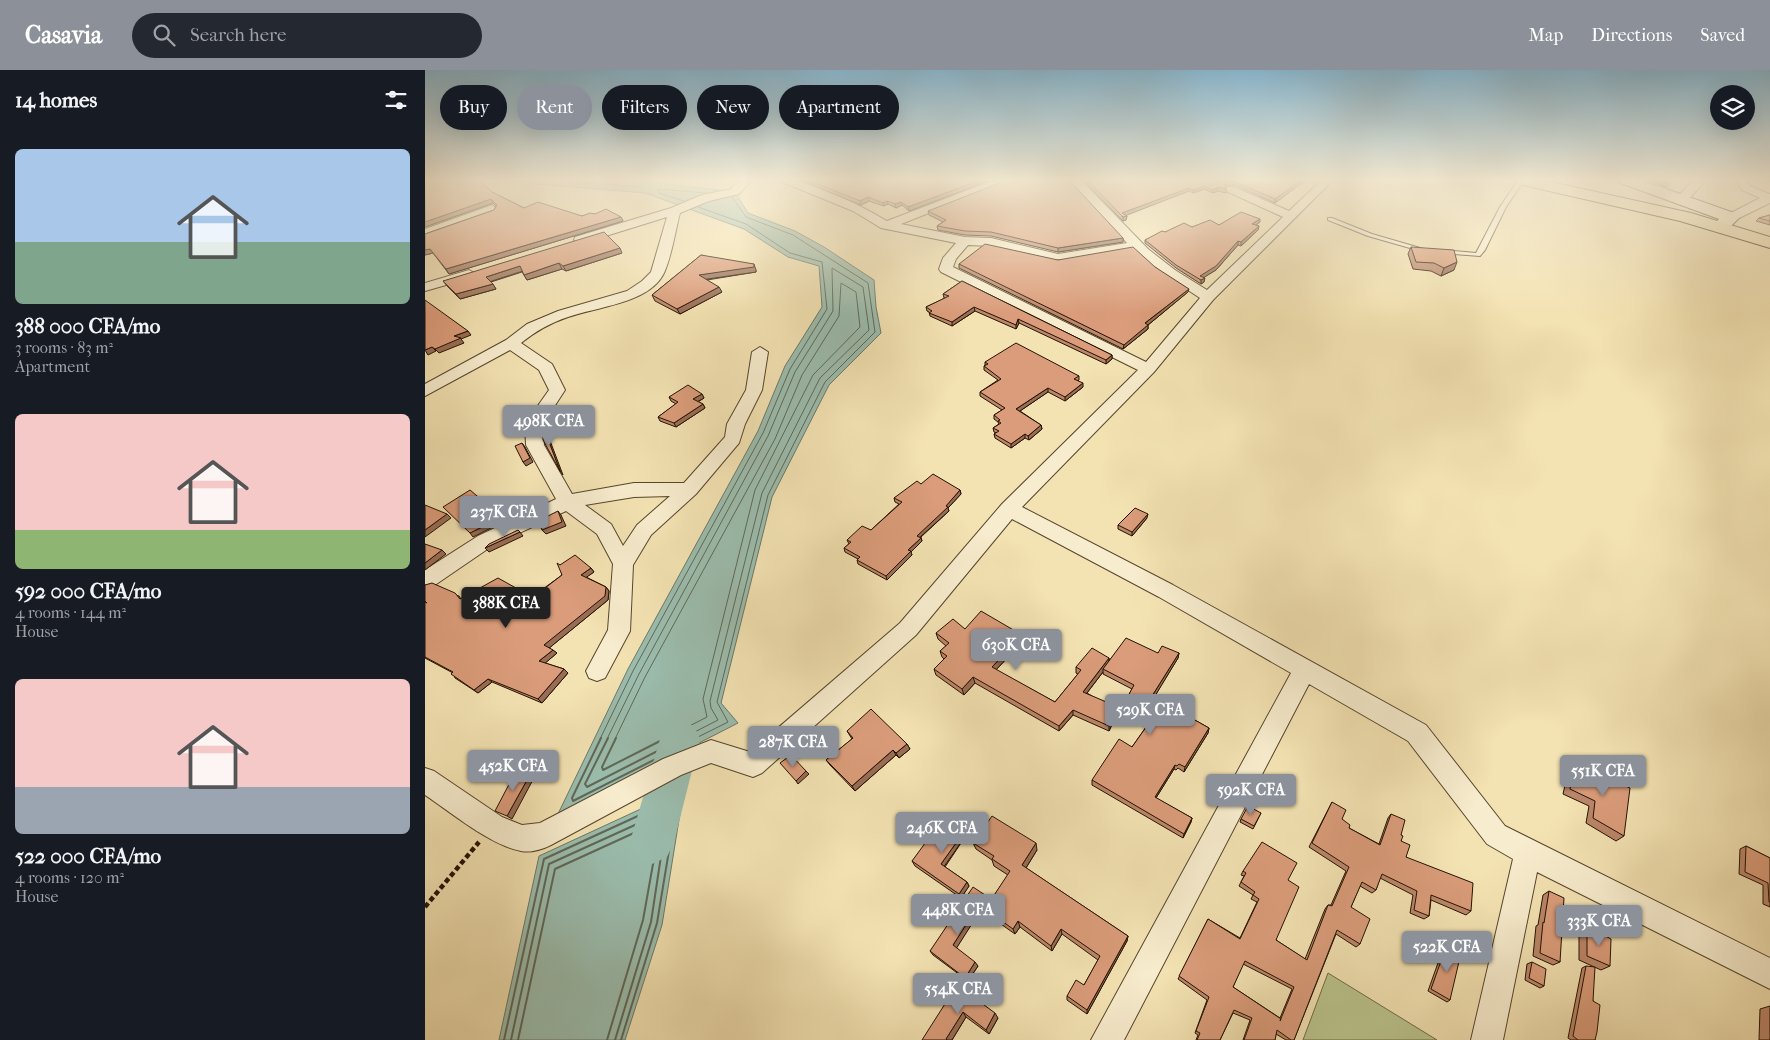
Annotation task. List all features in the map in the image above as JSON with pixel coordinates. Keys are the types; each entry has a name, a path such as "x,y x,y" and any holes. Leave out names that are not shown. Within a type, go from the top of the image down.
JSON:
{"highway":[{"path":"1728,224 1770,243"},
{"path":"1729,224 1770,237"}],"street":[{"path":"425,233 449,224"},
{"path":"564,245 632,224"},
{"path":"425,391 511,343 532,327 563,314 632,294 647,284 657,273 671,224"},
{"path":"1118,224 1136,245 1172,274 1208,298"},
{"path":"425,780 493,826 522,838 543,836 672,767 711,751 753,765 909,629 1009,509 1148,369 1208,298 1283,224"},
{"path":"885,225 965,241 991,242 1058,258 1136,245"},
{"path":"965,241 950,258 946,269 1148,369"},
{"path":"425,287 481,270"},
{"path":"511,343 546,367 557,390 534,424 535,445 567,502 604,529 623,564"},
{"path":"597,671 619,631 623,564 644,530 689,489 733,439 736,424 755,390 760,352"},
{"path":"425,581 485,541 567,502 634,490 689,489"},
{"path":"1009,509 1166,591 1417,733 1496,835 1528,853 1770,974"},
{"path":"1107,1040 1305,669"},
{"path":"1487,1040 1528,853"}],"lane":[{"path":"1347,224 1399,244 1433,251 1478,254 1483,250 1495,224"}],"path":[{"path":"425,907 493,826"}],"green space":[{"path":"1328,973 1437,1040 1303,1040"}],"water":[{"path":"731,224 777,224 795,231 824,247 874,280 876,307 881,333 829,385 772,497 721,703 738,723 557,816 628,669 758,431 785,366 822,307 819,266 788,257 744,229"},
{"path":"684,789 662,925 625,1040 499,1040 539,856"}],"building":[{"path":"453,224 597,224 446,269 430,249 425,250 425,234"},
{"path":"940,224 1110,224 1123,238 1058,248 991,232 965,231 937,226"},
{"path":"1181,224 1192,227 1199,224 1253,224 1259,226 1241,242 1238,241 1216,266 1200,276 1205,278 1201,280 1176,265 1145,240 1162,231 1165,232"},
{"path":"604,232 620,248 563,266 559,263 524,275 520,266 486,277 493,284 456,294 443,281"},
{"path":"985,244 1058,260 1133,247 1155,267 1189,289 1145,323 1148,325 1124,345 959,264"},
{"path":"1411,247 1454,250 1457,262 1444,268 1434,263 1416,262"},
{"path":"701,255 754,264 754,267 699,275 719,287 677,309 652,295"},
{"path":"962,281 1112,355 1106,360 1018,319 1016,325 974,307 952,322 929,313 932,311 926,307 949,296 943,294"},
{"path":"425,300 468,331 454,336 461,338 435,349 432,347 425,350"},
{"path":"1016,343 1079,376 1074,379 1083,383 1065,397 1048,388 1016,409 1041,425 1028,436 1025,434 1011,444 994,434 999,431 993,428 1001,423 994,415 1005,408 980,392 1001,379 984,366 988,364 985,362"},
{"path":"688,385 702,394 693,399 703,404 674,423 658,417 678,402 669,397"},
{"path":"546,434 560,471 543,440 543,435"},
{"path":"522,443 530,458 523,462 515,446"},
{"path":"933,474 960,490 946,506 948,507 917,536 921,538 908,550 911,551 886,576 857,560 860,557 844,548 851,542 847,540 862,526 871,530 902,502 894,498 917,481 921,484"},
{"path":"470,490 502,517 470,533 443,507"},
{"path":"425,505 447,514 425,530"},
{"path":"1135,508 1148,514 1132,532 1118,525"},
{"path":"558,511 562,522 542,530 538,521"},
{"path":"518,530 520,532 485,548 489,544"},
{"path":"425,544 442,550 425,563"},
{"path":"575,555 591,568 581,575 606,587 605,596 544,645 553,650 539,661 564,669 538,699 488,679 474,690 451,674 453,672 425,657 425,602 427,603 425,601 425,585 432,583 455,593 460,599 498,578 532,597 539,588 541,591 562,575 557,563 560,565"},
{"path":"981,611 1022,635 992,667 1055,702 1081,670 1076,667 1092,648 1109,658 1083,692 1118,707 1109,726 1073,710 1059,726 973,677 962,689 934,669 947,656 940,651 949,643 936,633 953,619 965,629"},
{"path":"1126,638 1158,653 1162,646 1179,653 1152,696 1209,728 1185,767 1179,764 1175,765 1155,797 1192,818 1184,834 1092,780 1119,739 1132,747 1156,713 1127,698 1134,685 1103,669"},
{"path":"871,709 907,744 896,753 893,750 852,786 826,760 853,738 847,731"},
{"path":"791,755 806,771 796,781 780,763"},
{"path":"1575,762 1630,788 1624,836 1593,818 1595,801 1570,789"},
{"path":"516,771 532,771 507,816 495,811"},
{"path":"1332,802 1346,810 1342,819 1350,825 1349,828 1380,845 1391,814 1405,820 1401,841 1410,845 1406,857 1473,883 1471,911 1431,895 1429,916 1414,910 1417,891 1382,874 1376,890 1362,882 1351,907 1370,919 1360,944 1337,930 1294,1040 1291,1040 1277,1030 1275,1040 1244,1040 1252,1018 1234,1010 1220,1040 1197,1040 1200,1033 1196,1031 1209,997 1179,976 1208,919 1240,939 1259,899 1253,895 1255,892 1241,882 1246,873 1243,871 1262,842 1297,863 1288,880 1299,887 1276,940 1307,960 1328,905 1332,906 1349,867 1312,843","holes":["1245,961 1294,987 1281,1019 1233,987"]},
{"path":"1248,806 1261,813 1254,826 1241,819"},
{"path":"945,816 966,829 941,864 967,882 959,894 912,861"},
{"path":"992,816 1036,843 1022,865 1128,936 1087,1010 1067,996 1076,980 1084,985 1100,956 1061,929 1051,946 1018,921 1013,929 985,909 1010,871 992,859 994,856 973,843"},
{"path":"1746,846 1770,858 1770,902 1768,883 1745,872"},
{"path":"973,887 985,895 953,945 975,962 965,978 930,951"},
{"path":"1549,891 1564,898 1560,962 1540,953"},
{"path":"1587,926 1611,939 1610,966 1587,956"},
{"path":"1447,944 1461,953 1450,1000 1431,989"},
{"path":"1532,962 1546,969 1544,986 1529,978"},
{"path":"1586,966 1595,967 1593,1001 1600,1005 1595,1040 1578,1040 1573,1036"},
{"path":"957,985 995,1013 986,1030 963,1012 947,1040 922,1040"}],"waterway":[{"path":"652,842 680,739"}]}
